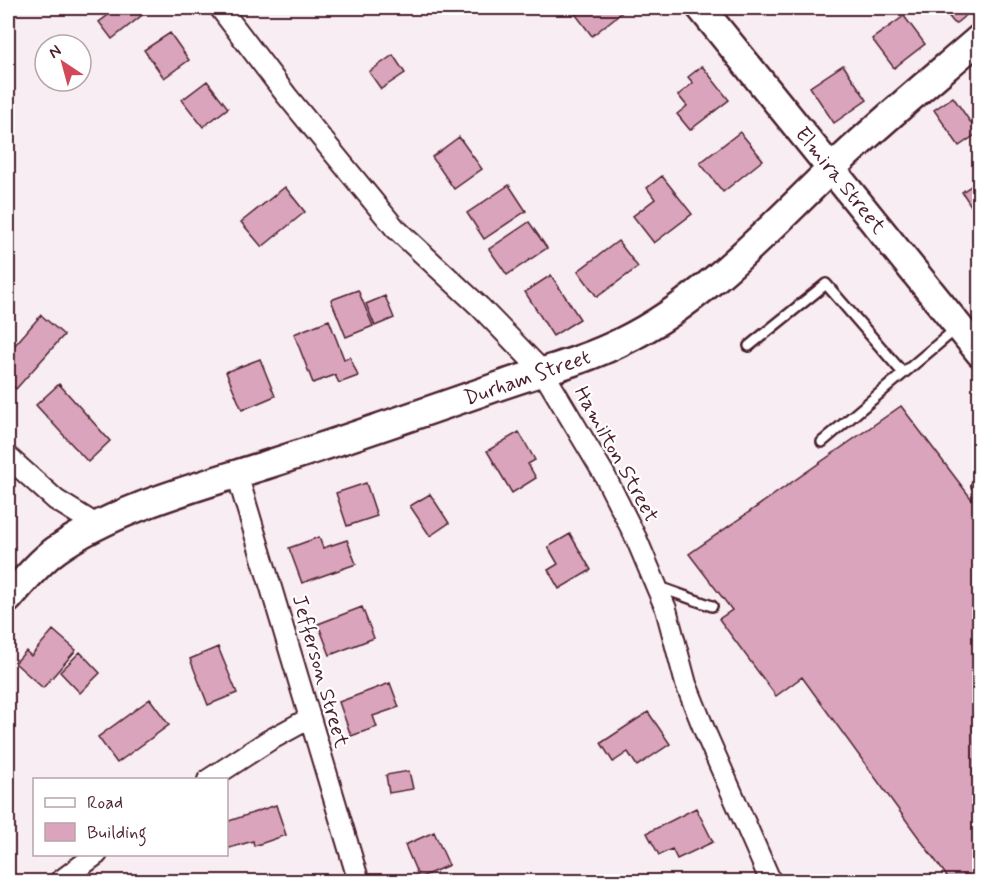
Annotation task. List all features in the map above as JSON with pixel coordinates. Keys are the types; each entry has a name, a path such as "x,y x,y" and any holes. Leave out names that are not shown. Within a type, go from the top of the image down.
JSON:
{"street":[{"name":"Hamilton Street","path":"220,8 287,96 395,228 480,307 543,372 604,474 636,538 666,609 686,684 771,882"},
{"name":"Elmira Street","path":"701,8 980,353"},
{"name":"Durham Street","path":"8,599 56,550 98,526 153,502 584,358 622,342 649,327 705,287 761,238 831,169 980,38"},
{"path":"8,457 56,500 98,526"},
{"name":"Jefferson Street","path":"237,474 359,882"},
{"path":"211,778 268,741 310,718"},
{"path":"59,882 96,856"}],"lane":[{"path":"749,346 826,284 903,373"},
{"path":"822,442 959,327"},
{"path":"656,586 712,606"}],"building":[{"path":"112,8 143,8 146,12 112,39 99,22 115,10"},
{"path":"577,8 626,9 592,36 573,11"},
{"path":"942,8 975,8 955,24"},
{"path":"904,16 925,44 894,68 872,39"},
{"path":"170,33 189,60 164,78 144,50"},
{"path":"393,55 405,73 381,89 369,72"},
{"path":"843,65 867,100 834,123 810,87"},
{"path":"702,66 729,100 690,130 677,114 687,106 678,95 693,83 688,77"},
{"path":"207,81 228,108 203,127 182,100"},
{"path":"953,97 978,133 959,146 934,110"},
{"path":"740,132 763,160 723,192 700,163"},
{"path":"459,137 482,169 454,189 432,157"},
{"path":"662,176 692,214 654,243 633,216 655,199 647,188"},
{"path":"980,180 980,218 979,218 962,192"},
{"path":"509,185 526,211 484,239 467,213"},
{"path":"285,187 305,212 262,247 241,222"},
{"path":"529,222 547,248 507,275 489,249"},
{"path":"618,241 638,267 597,297 578,271"},
{"path":"551,275 580,319 553,336 525,292"},
{"path":"358,290 373,326 346,337 331,300"},
{"path":"385,296 394,318 375,326 366,304"},
{"path":"41,315 64,335 16,389 8,381 8,353"},
{"path":"329,320 344,359 350,357 358,376 339,383 335,375 313,383 294,334"},
{"path":"260,359 275,396 242,410 226,372"},
{"path":"59,384 110,441 88,462 36,405"},
{"path":"901,406 980,510 980,882 951,882 802,677 776,696 719,619 732,610 689,554"},
{"path":"519,432 535,460 528,464 536,478 512,493 487,451"},
{"path":"366,483 377,516 347,526 336,493"},
{"path":"430,494 449,523 430,536 410,506"},
{"path":"570,534 591,570 559,589 548,570 558,564 548,547"},
{"path":"319,537 323,548 347,540 356,564 302,583 289,548"},
{"path":"362,607 374,638 330,655 318,624"},
{"path":"53,630 76,650 43,688 15,663 26,651 31,656"},
{"path":"218,647 237,693 208,705 190,659"},
{"path":"80,652 100,673 80,693 60,672"},
{"path":"390,683 399,707 373,716 377,727 351,736 339,702"},
{"path":"150,699 169,725 117,763 98,737"},
{"path":"648,712 670,744 637,766 628,752 613,762 601,743"},
{"path":"409,771 413,789 389,793 386,775"},
{"path":"276,805 286,835 254,846 253,841 228,848 228,821"},
{"path":"696,808 713,842 677,859 672,849 659,855 647,833"},
{"path":"434,832 449,865 419,878 405,845"}]}
